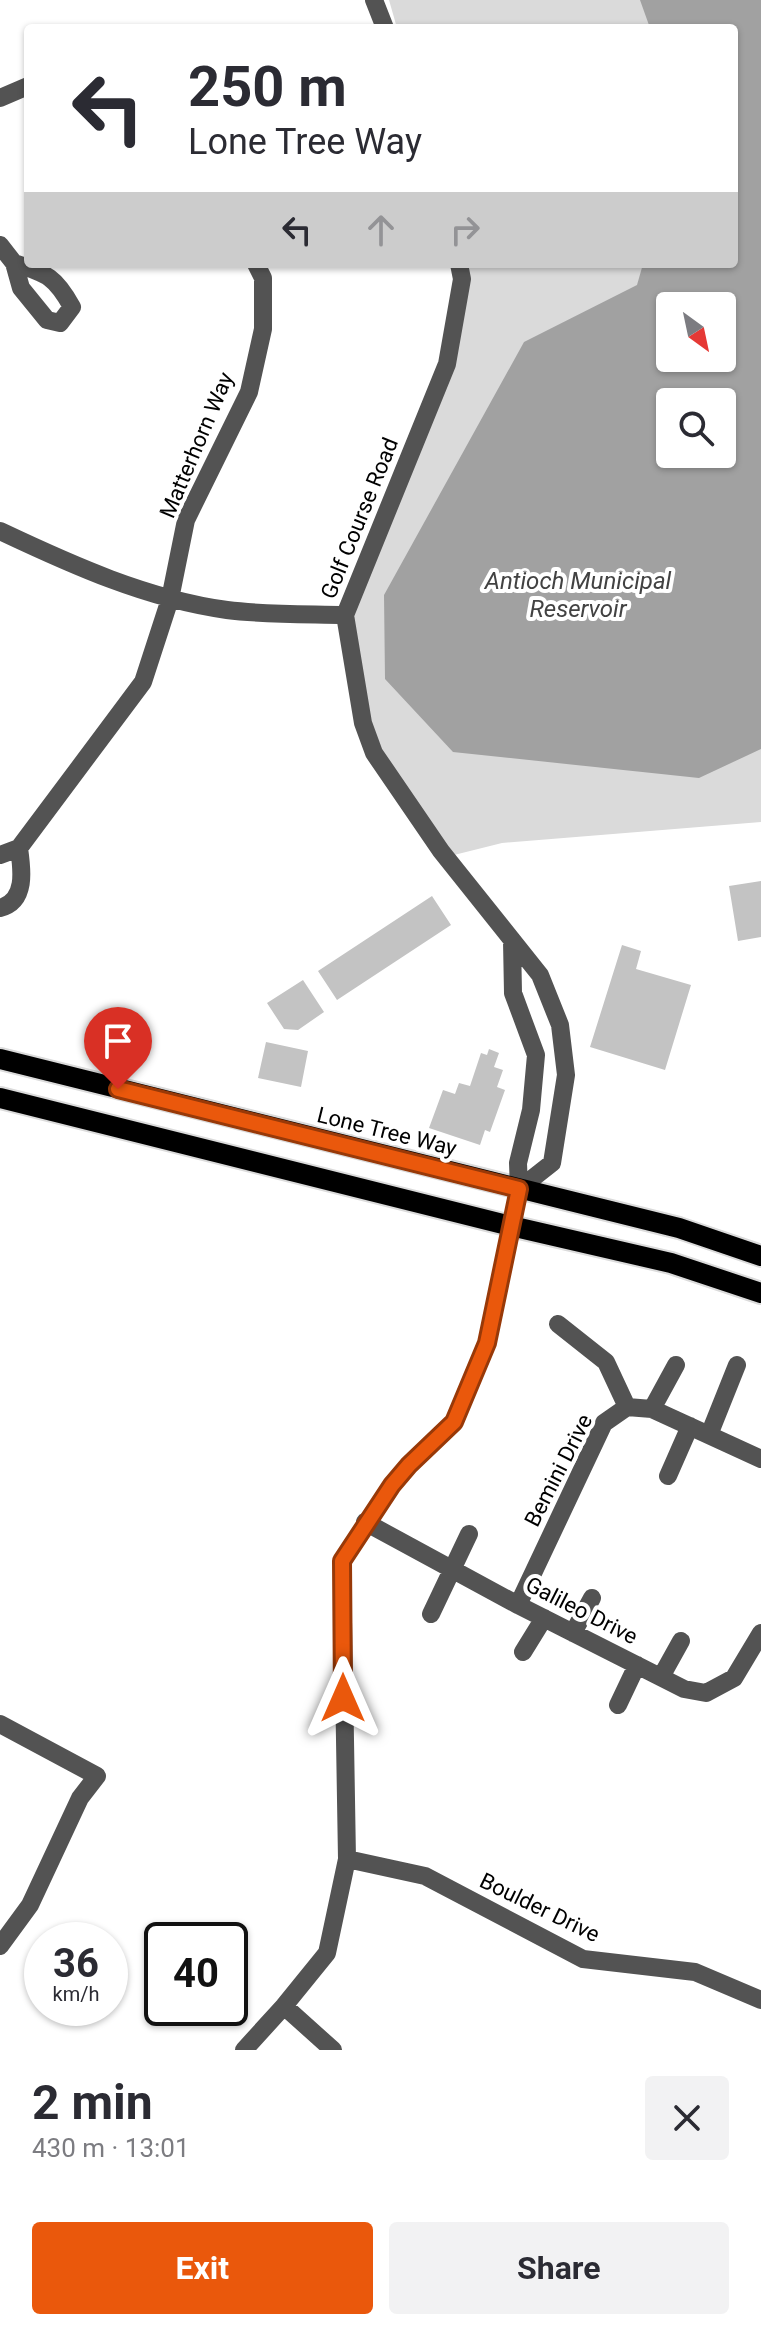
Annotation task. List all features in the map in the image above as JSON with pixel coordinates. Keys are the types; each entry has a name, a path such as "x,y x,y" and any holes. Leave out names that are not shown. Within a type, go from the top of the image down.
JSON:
{"main road":[{"name":"Lone Tree Way","path":"0,1059 679,1228 761,1256"},
{"path":"0,1098 671,1263 761,1293"}],"street":[{"path":"374,0 383,24"},
{"path":"0,98 24,88"},
{"path":"0,245 14,263"},
{"name":"Matterhorn Way","path":"19,848 143,682 170,599 186,520 249,392 263,329 263,278 258,268"},
{"name":"Golf Course Road","path":"460,268 462,279 447,364 345,615 363,723 374,753 441,851 540,975 560,1025 566,1075 552,1163 519,1189"},
{"path":"0,531 71,565 170,599 229,610 345,615"},
{"path":"0,855 19,848 24,878 17,895 7,906 0,908"},
{"path":"244,2050 327,1953 347,1859 342,1561 365,1522 409,1465 454,1422 487,1343 519,1189 518,1163 531,1110 536,1055 513,993 512,941"},
{"path":"558,1324 606,1362 627,1407"},
{"path":"652,1409 676,1365"},
{"path":"709,1435 737,1365"},
{"name":"Bemini Drive","path":"518,1605 604,1423 627,1407 652,1409 761,1459"},
{"path":"668,1476 690,1426"},
{"name":"Galileo Drive","path":"365,1522 453,1571 684,1689 706,1693 734,1678 761,1633"},
{"path":"431,1614 469,1534"},
{"path":"573,1633 592,1598"},
{"path":"523,1652 544,1618"},
{"path":"661,1677 681,1641"},
{"path":"618,1705 637,1665"},
{"path":"0,1724 97,1776 80,1798 30,1905 0,1946"},
{"name":"Boulder Drive","path":"347,1859 425,1876 583,1959 695,1972 761,2000"},
{"path":"284,2006 333,2050"}],"shaded area":[{"name":"Antioch Municipal Reservoir","path":"389,0 761,0 761,822 502,843 446,857 374,753 345,615 447,364 459,268 738,268 738,24 396,24"}],"water":[{"name":"Antioch Municipal Reservoir","path":"640,0 761,0 761,749 699,778 453,752 385,679 384,595 524,342 637,285 642,268 738,268 738,24 649,24"}],"building":[{"path":"761,881 761,937 738,941 729,886"},
{"path":"432,896 451,925 337,1000 318,971"},
{"path":"622,945 641,951 636,969 691,985 665,1070 590,1047"},
{"path":"303,980 324,1012 298,1030 284,1029 267,1003"},
{"path":"266,1042 308,1051 301,1087 258,1078"},
{"path":"489,1049 499,1053 494,1067 503,1070 497,1087 505,1090 490,1132 485,1130 480,1145 429,1128 443,1090 455,1094 459,1083 470,1086 481,1053 487,1055"}],"route":[{"path":"118,1089 519,1189 487,1343 454,1422 392,1485 342,1561 343,1698"}]}
